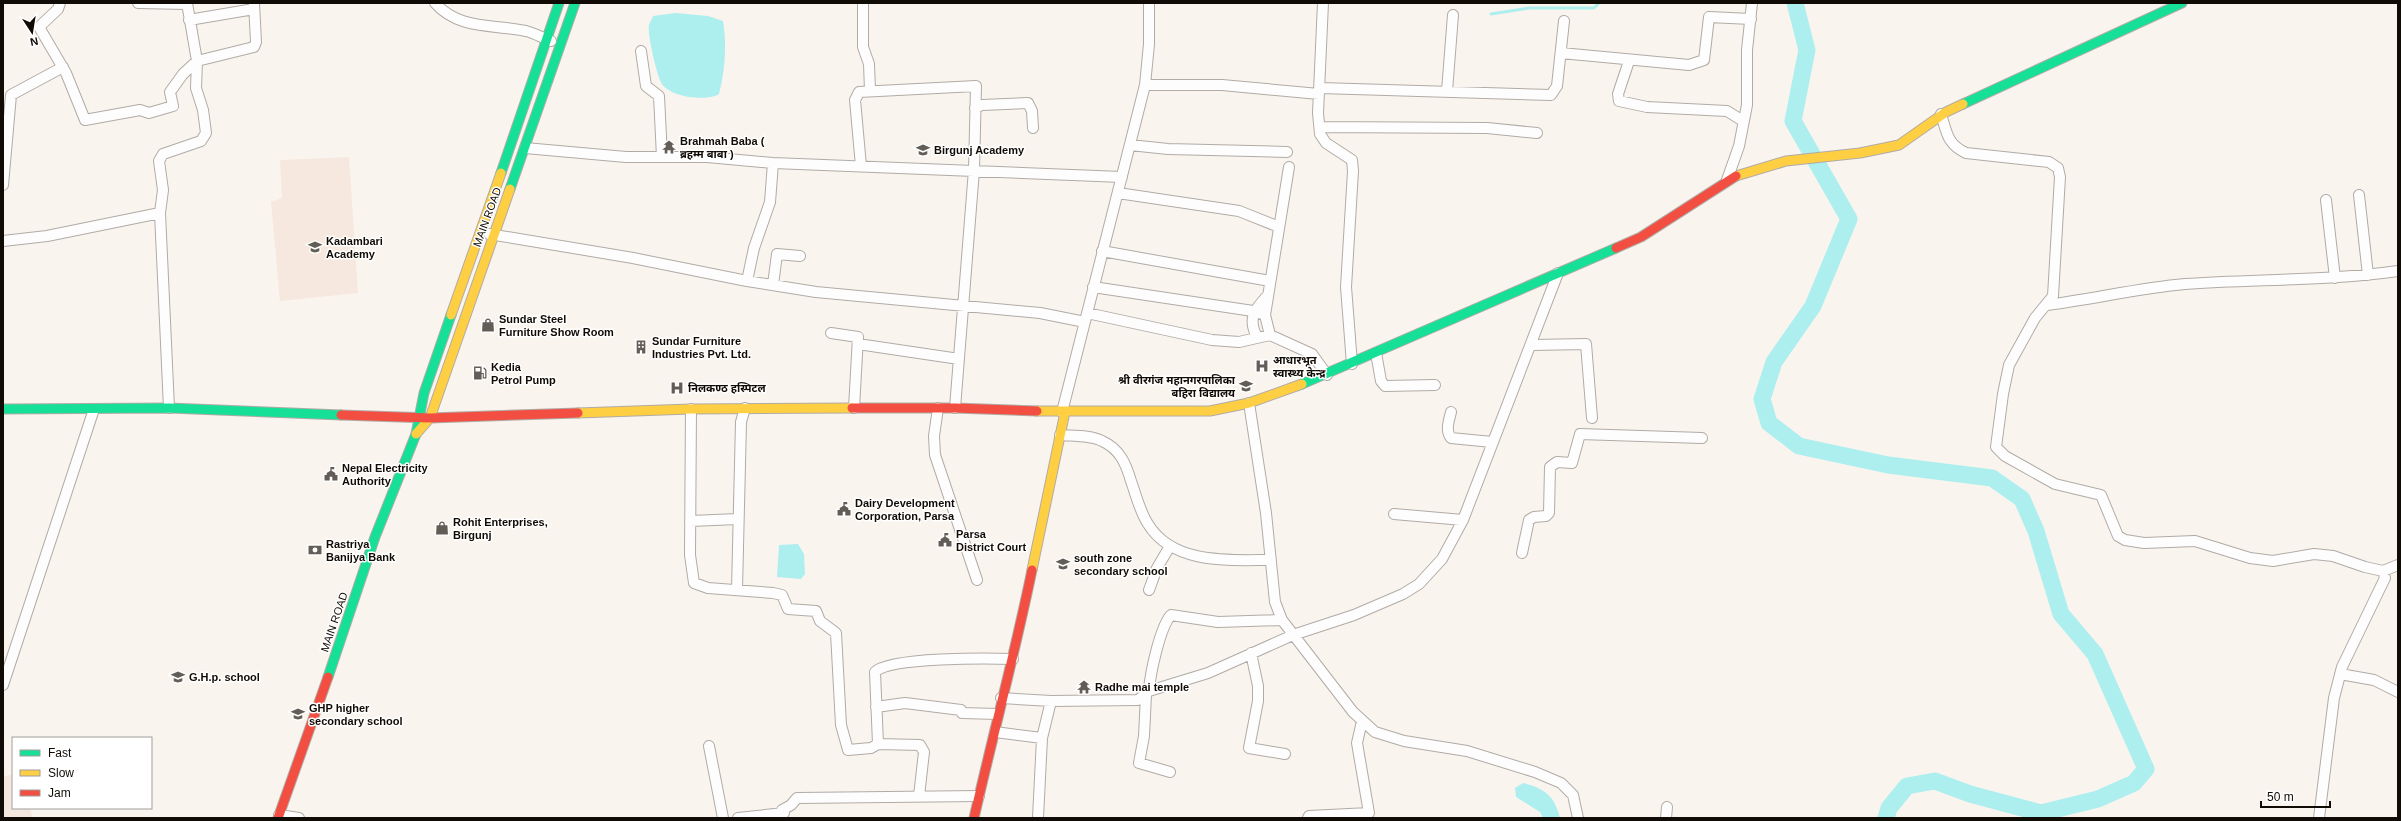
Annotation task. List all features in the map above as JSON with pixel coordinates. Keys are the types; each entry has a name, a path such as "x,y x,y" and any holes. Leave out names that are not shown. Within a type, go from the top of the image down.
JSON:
{"main road":[{"name":"MAIN ROAD","path":"278,817 356,597 375,537 416,434 418,418 431,374 513,144 559,3"},
{"name":"MAIN ROAD","path":"416,434 430,418 575,3"},
{"path":"3,409 169,408 430,418 745,408 955,408 1063,412 1210,410 1249,403 1327,375 1641,237 1690,207 1727,180 1743,173 1786,161 1860,153 1899,145 1916,135 1941,114 2182,3"},
{"path":"974,818 998,714 1013,659 1060,435 1063,412"}],"street":[{"path":"60,3 58,9 39,27 63,67 85,120 140,110 149,113 173,106 170,92 183,74 197,61 254,47 256,42 254,6 190,20"},
{"path":"138,3 187,4 197,61 196,88 203,110 206,133 201,141 163,154 159,161 163,190 160,213 169,408"},
{"path":"434,3 450,17 461,22 527,31 560,44"},
{"path":"863,3 863,47 869,64 870,90"},
{"path":"1063,412 1102,251 1145,85 1149,44 1149,3"},
{"path":"1323,3 1320,134 1326,143 1352,160 1353,171 1346,287 1352,364"},
{"path":"1727,180 1739,146 1746,105 1747,50 1752,3"},
{"path":"1447,91 1453,14"},
{"path":"1561,53 1679,66 1689,65 1704,60 1709,18 1751,19"},
{"path":"1145,85 1222,86 1320,91 1447,91 1550,94 1557,86 1564,21"},
{"path":"641,50 646,86 659,96 662,157"},
{"path":"1629,61 1618,94 1619,102 1647,107 1727,111 1743,121"},
{"path":"3,185 6,113 11,95 63,67"},
{"path":"861,166 855,100 859,92 870,90 976,86 974,170 955,408"},
{"path":"975,108 982,105 1028,103 1032,111 1033,128"},
{"path":"1941,114 1949,139 1954,148 1966,153 2049,162 2058,168 2060,177 2053,296 2035,318 2009,365 1996,435 1996,447 2005,456 2055,484 2101,495 2118,536 2125,540 2144,543 2195,541 2250,558 2273,561 2314,554 2333,556 2365,567 2383,571 2398,565"},
{"path":"1320,127 1487,128 1537,133"},
{"path":"1130,145 1168,149 1287,152"},
{"path":"525,148 626,157 707,157 773,163 1122,177"},
{"path":"747,281 754,248 770,202 773,163"},
{"path":"1270,335 1265,315 1289,167"},
{"path":"1118,192 1239,211 1279,227"},
{"path":"2359,195 2368,275"},
{"path":"2326,200 2335,278"},
{"path":"3,241 47,236 160,213"},
{"path":"481,233 633,258 747,281 816,292 964,304 1086,318 1212,340 1238,342 1270,335 1312,354 1327,375"},
{"path":"1102,251 1270,281"},
{"path":"773,285 777,254 800,256"},
{"path":"2047,305 2087,300 2135,289 2186,284 2335,278 2398,271"},
{"path":"1002,698 1051,701 1138,700 1148,693 1208,673 1293,635 1354,615 1403,594 1419,584 1442,559 1463,520 1492,442 1532,344 1558,273"},
{"path":"1093,287 1253,311 1265,315"},
{"path":"1257,337 1252,327 1253,311 1268,295"},
{"path":"831,333 858,337 854,408"},
{"path":"858,344 959,359"},
{"path":"1532,344 1586,344 1592,418"},
{"path":"1376,353 1381,381 1385,386 1435,385"},
{"path":"1249,403 1266,513 1275,602 1282,620 1353,712 1375,732 1404,741 1466,751 1536,772 1561,783 1573,795 1578,818"},
{"path":"737,589 740,422 745,408"},
{"path":"938,408 934,436 935,455 977,580"},
{"path":"3,685 94,409"},
{"path":"691,409 690,555 694,583 708,588 737,589 782,595 788,609 816,611 820,621 836,633 841,725 848,750 871,748 878,744 920,745 924,752 919,796"},
{"path":"1451,412 1447,426 1450,438 1492,442"},
{"path":"1522,553 1529,520 1534,517 1546,516 1549,512 1550,467 1558,462 1572,463 1580,434 1702,438"},
{"path":"1060,435 1101,440 1114,449 1125,461 1148,525 1170,546 1196,556 1219,561 1271,560"},
{"path":"1394,514 1463,520"},
{"path":"690,521 738,518"},
{"path":"1149,590 1157,568 1170,546"},
{"path":"2319,818 2334,698 2340,674 2385,578 2383,571"},
{"path":"1170,772 1139,763 1154,658 1165,623 1171,615 1218,622 1282,620"},
{"path":"1251,654 1258,686 1258,701 1249,748 1285,754"},
{"path":"878,744 875,672 878,669 897,663 983,657 1013,659"},
{"path":"2340,674 2374,680 2398,692"},
{"path":"1038,818 1042,738 1051,701"},
{"path":"876,707 905,703 961,710 962,714 998,714"},
{"path":"1308,818 1309,816 1369,813 1357,743 1362,721"},
{"path":"995,732 1042,738"},
{"path":"709,746 723,818"},
{"path":"738,818 784,816 782,810 791,806 797,798 979,796"},
{"path":"1666,818 1667,807"},
{"path":"278,817 299,818"}],"shaded area":[{"name":"Kadambari Academy","path":"349,157 358,293 280,301 271,202 282,198 280,160"},
{"path":"12,775 12,809 30,809 33,818 3,818 3,776"}],"water":[{"path":"676,13 708,16 723,21 725,58 719,94 706,98 689,97 673,92 662,84 649,37 649,25 653,16"},
{"path":"798,544 804,554 805,574 801,579 777,577 779,545"},
{"path":"1523,783 1537,787 1548,794 1558,810 1560,818 1543,818 1540,812 1516,797 1515,788"}],"waterway":[{"path":"1491,14 1529,8 1594,8 1599,3"},
{"path":"1795,3 1807,50 1793,121 1849,219 1813,306 1774,362 1762,399 1769,423 1799,446 1888,465 1992,478 2022,499 2036,531 2061,614 2095,654 2146,769 2134,783 2098,799 2041,813 1970,794 1935,781 1907,786 1889,808 1886,818"}],"traffic: fast":[{"path":"501,173 559,3"},
{"path":"510,189 575,3"},
{"path":"1963,104 2182,3"},
{"path":"1302,384 1616,248"},
{"path":"328,677 375,537 416,434 424,393 451,315"},
{"path":"3,409 169,408 341,415"}],"traffic: slow":[{"path":"1736,176 1786,161 1860,153 1899,145 1946,112 1963,104"},
{"path":"451,315 501,173"},
{"path":"416,434 430,418 510,189"},
{"path":"1037,411 1210,411 1249,403 1302,384"},
{"path":"578,413 691,409 852,408"},
{"path":"1032,570 1065,412"}],"traffic: jam":[{"path":"1616,248 1641,237 1736,176"},
{"path":"852,408 955,408 1037,411"},
{"path":"341,415 430,418 578,413"},
{"path":"974,818 1032,570"},
{"path":"278,818 328,677"}],"place":[{"name":"Brahmah Baba ( ब्रहम्म बाबा )","path":"669,147"},
{"name":"Birgunj Academy","path":"923,150"},
{"name":"Kadambari Academy","path":"315,247"},
{"name":"Sundar Steel Furniture Show Room","path":"488,325"},
{"name":"Sundar Furniture Industries Pvt. Ltd.","path":"641,347"},
{"name":"आधारभूत स्वास्थ्य केन्द्र","path":"1262,366"},
{"name":"Kedia Petrol Pump","path":"480,373"},
{"name":"श्री वीरगंज महानगरपालिका बहिरा विद्यालय","path":"1246,386"},
{"name":"निलकण्ठ हस्पिटल","path":"677,388"},
{"name":"Nepal Electricity Authority","path":"331,474"},
{"name":"Dairy Development Corporation, Parsa","path":"844,509"},
{"name":"Rohit Enterprises, Birgunj","path":"442,528"},
{"name":"Parsa District Court","path":"945,540"},
{"name":"Rastriya Banijya Bank","path":"315,550"},
{"name":"south zone secondary school","path":"1063,564"},
{"name":"G.H.p. school","path":"178,677"},
{"name":"Radhe mai temple","path":"1084,687"},
{"name":"GHP higher secondary school","path":"298,714"}]}
